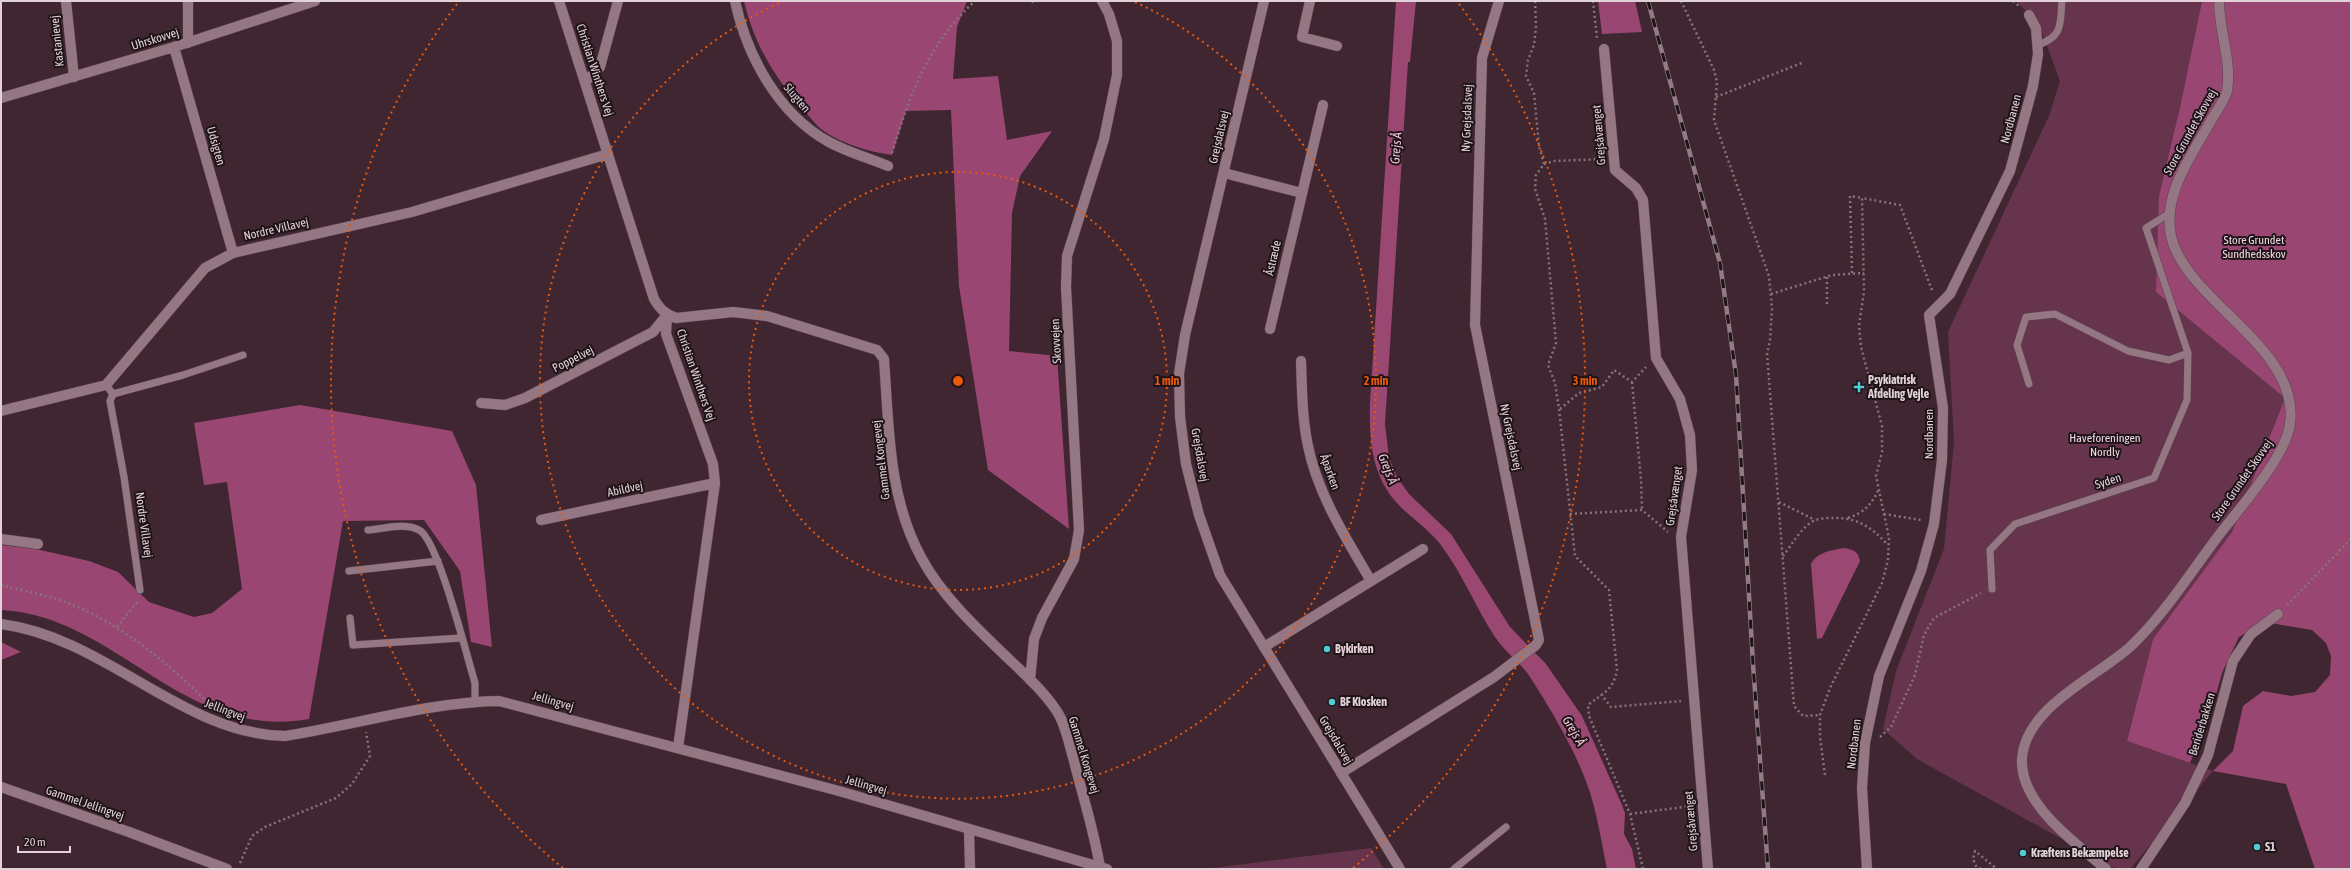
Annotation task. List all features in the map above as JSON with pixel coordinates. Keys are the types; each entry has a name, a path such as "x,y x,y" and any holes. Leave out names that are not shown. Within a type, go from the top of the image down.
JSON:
{"street":[{"name":"Kastanievej","path":"66,1 74,77"},
{"path":"188,1 188,43"},
{"name":"Uhrskovvej","path":"1,98 188,43 315,1"},
{"name":"Christian Winthers Vej","path":"560,1 654,299 659,308 667,315 666,334 713,464 715,483 678,748"},
{"path":"585,82 600,66 618,1"},
{"name":"Slugten","path":"735,1 740,22 756,60 778,98 803,125 829,142 888,166"},
{"name":"Skovvejen","path":"1030,680 1034,639 1042,618 1074,560 1079,530 1066,287 1067,256 1104,140 1117,75 1117,41 1109,14 1102,1"},
{"name":"Grejsdalsvej","path":"1264,1 1185,335 1179,374 1180,417 1186,464 1199,515 1220,575 1400,869"},
{"path":"1310,1 1302,37 1338,46"},
{"name":"Ny Grejsdalsvej","path":"1341,773 1478,688 1514,663 1536,645 1539,633 1475,325 1482,58 1499,1"},
{"name":"Store Grundet Skovvej","path":"2106,869 2052,823 2034,799 2026,779 2022,759 2029,732 2047,710 2129,647 2155,620 2269,468 2285,440 2290,424 2290,402 2284,380 2273,362 2190,271 2174,246 2170,213 2175,184 2227,93 2228,68 2219,21 2219,1"},
{"name":"Nordbanen","path":"1867,869 1862,788 1864,751 1879,676 1921,571 1934,524 1942,460 1943,408 1930,315 1950,294 2010,171 2033,86 2038,45 2036,28 2029,15"},
{"name":"Udsigten","path":"174,47 233,252"},
{"name":"Grejsåvænget","path":"1604,49 1615,170 1636,188 1643,200 1656,358 1680,399 1690,435 1692,470 1681,537 1708,869"},
{"name":"Åstræde","path":"1270,329 1323,106"},
{"name":"Nordre Villavej","path":"106,385 205,268 233,252 412,212 608,154"},
{"path":"1224,173 1302,193"},
{"name":"Gammel Kongevej","path":"667,315 685,318 733,312 767,316 877,350 884,359 894,482 900,507 922,560 962,614 1030,680 1057,710 1066,733 1104,868"},
{"name":"Poppelvej","path":"481,403 505,405 525,398 653,332 667,315"},
{"name":"Åparken","path":"1301,361 1303,417 1308,446 1317,480 1332,512 1371,581"},
{"path":"1,411 106,385"},
{"name":"Abildvej","path":"541,520 715,483"},
{"path":"1,539 38,544"},
{"path":"1264,647 1423,549"},
{"name":"Beriderbakken","path":"2141,869 2185,803 2208,755 2233,661 2251,634 2278,614"},
{"name":"Jellingvej","path":"1,624 30,629 67,642 218,724 264,735 286,736 475,701 499,701 521,705 839,791 1104,868"},
{"name":"Gammel Jellingvej","path":"1,788 129,832 227,869"},
{"path":"970,830 970,869"}],"lane":[{"path":"2038,45 2052,40 2059,28 2062,1"},
{"name":"Syden","path":"1992,589 1990,550 2015,524 2154,478 2187,400 2188,352 2146,228 2170,213"},
{"path":"2029,384 2017,345 2026,317 2055,314 2128,351 2169,360 2188,352"},
{"path":"106,385 113,394 183,375 243,355"},
{"name":"Nordre Villavej","path":"113,394 110,401 125,484 140,590"},
{"path":"368,530 407,526 420,530 430,541 438,561 475,683 475,701"},
{"path":"349,571 438,561"},
{"path":"350,618 353,645 461,638"},
{"path":"1454,869 1506,827"}],"path":[{"path":"888,166 915,83 944,34 975,1"},
{"path":"1032,1 1035,6"},
{"path":"1535,1 1536,26 1534,45 1528,60 1526,76 1534,93 1539,146 1544,164"},
{"path":"1593,1 1597,42 1604,49"},
{"path":"1682,1 1714,70 1717,82 1716,97 1713,105 1714,120 1769,276 1771,294 1770,341 1767,352 1794,706 1804,716 1820,715"},
{"path":"1716,97 1804,62"},
{"path":"1614,158 1555,161 1544,164 1536,175 1535,189 1545,219 1556,343 1548,365 1555,383 1559,409 1575,556 1608,590 1617,670 1615,682 1609,691 1602,694 1588,705 1589,716 1630,814 1643,869"},
{"path":"1852,274 1850,196 1900,205 1938,307"},
{"path":"1825,775 1820,737 1820,715 1830,688 1882,583 1888,560 1888,545 1884,514 1876,476 1882,452 1882,426 1861,347 1859,325 1864,292 1862,198"},
{"path":"1771,294 1827,276 1864,273"},
{"path":"1827,276 1827,304"},
{"path":"1632,382 1656,358"},
{"path":"1559,409 1579,393 1602,387 1614,370 1632,382"},
{"path":"1632,382 1641,480 1642,510"},
{"path":"1778,502 1816,520 1848,518 1861,514 1874,500 1879,489"},
{"path":"1570,514 1642,510 1671,534 1681,537"},
{"path":"1884,514 1912,518 1934,524"},
{"path":"1848,518 1871,527 1888,545"},
{"path":"1783,557 1803,530 1816,520"},
{"path":"2278,614 2351,539"},
{"path":"1,585 60,600 117,628 174,669 215,710 218,724"},
{"path":"1864,751 1891,728 1915,675 1924,635 1934,618 1975,595 1992,589"},
{"path":"117,628 139,600"},
{"path":"1602,694 1611,707 1694,700"},
{"path":"237,869 252,836 265,828 336,798 352,784 370,756 364,722"},
{"path":"1630,814 1703,805"},
{"path":"1981,869 1976,866 1973,859 1975,851 1997,869"}],"green space":[{"path":"744,1 967,1 957,27 953,79 998,76 1007,140 1052,131 1020,176 1012,213 1009,351 1057,356 1069,529 988,470 959,286 951,110 906,111 892,155 874,152 837,139 817,125 794,99 775,73 760,46 748,17"},
{"path":"1598,1 1635,1 1642,32 1602,34"},
{"name":"Haveforeningen Nordly","path":"2016,1 2202,1 2180,107 2159,196 2285,398 2232,532 2153,639 2127,741 2213,771 2130,869 2116,869 1917,759 1883,729 1896,671 1944,549 1954,442 1948,332 2049,116 2060,81 2039,24"},
{"name":"Store Grundet Sundhedsskov","path":"2202,1 2351,1 2351,869 2315,869 2286,784 2213,771 2233,751 2243,706 2263,691 2291,696 2315,692 2330,675 2331,656 2326,643 2312,630 2264,622 2239,637 2222,673 2209,720 2190,763 2127,741 2153,639 2232,532 2285,398 2156,292 2159,196 2180,107"},
{"path":"300,405 452,431 476,485 492,647 471,642 460,571 424,520 343,521 309,719 265,721 224,712 187,696 80,632 42,617 1,610 1,545 36,549 89,561 118,572 149,602 194,617 212,613 242,589 227,482 204,485 194,423"},
{"path":"1,642 21,652 1,660"},
{"path":"1371,848 1384,869 1206,869"}],"water":[{"name":"Grejs Å","path":"1396,1 1416,1 1410,62 1408,62 1385,424 1389,458 1397,477 1409,494 1451,534 1510,627 1546,664 1582,716 1625,813 1624,834 1632,849 1636,869 1607,869 1596,815 1587,784 1576,757 1554,716 1527,672 1495,637 1457,569 1443,548 1433,535 1396,502 1388,491 1381,479 1373,455 1370,428 1370,402"},
{"path":"1844,548 1855,552 1860,561 1822,638 1817,639 1811,564 1821,554"}],"railway":[{"path":"1648,1 1720,263 1736,375 1753,664 1768,869"}],"place":[{"name":"Psykiatrisk Afdeling Vejle","path":"1859,387"},
{"name":"Bykirken","path":"1327,649"},
{"name":"BF Kiosken","path":"1332,702"},
{"name":"S1","path":"2257,847"},
{"name":"Kræftens Bekæmpelse","path":"2023,853"}]}
